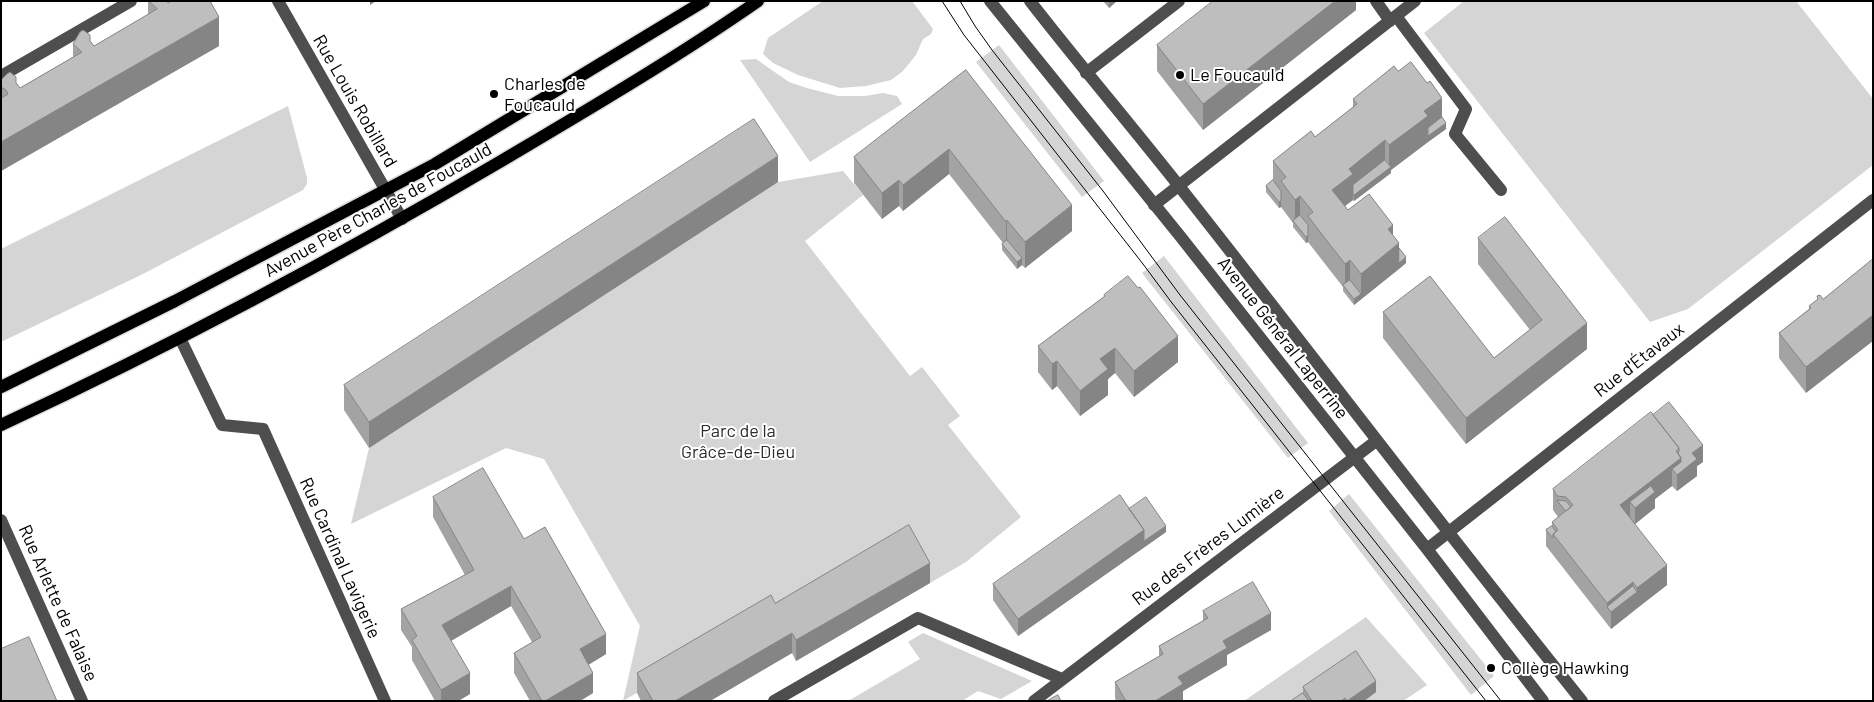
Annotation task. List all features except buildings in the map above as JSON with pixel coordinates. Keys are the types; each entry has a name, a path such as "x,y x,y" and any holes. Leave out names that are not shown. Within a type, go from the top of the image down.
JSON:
{"main road":[{"name":"Avenue Père Charles de Foucauld","path":"1,387 175,301 435,164 704,1"},
{"name":"Avenue Père Charles de Foucauld","path":"1,425 180,338 345,251 557,129 700,41 758,1"}],"street":[{"path":"1,76 131,1"},
{"name":"Rue Louis Robillard","path":"278,1 402,219"},
{"name":"Avenue Général Laperrine","path":"990,1 1427,549 1543,701"},
{"name":"Avenue Général Laperrine","path":"1030,1 1178,186 1376,441 1581,700"},
{"path":"1086,73 1179,1"},
{"path":"1376,1 1393,18 1466,109 1455,134 1501,190"},
{"path":"1154,205 1415,1"},
{"name":"Rue d'Étavaux","path":"1427,549 1873,200"},
{"name":"Rue Cardinal Lavigerie","path":"180,338 222,425 262,429 385,701"},
{"name":"Rue des Frères Lumière","path":"1034,701 1376,441"},
{"name":"Rue Arlette de Falaise","path":"1,520 82,701"},
{"path":"774,701 918,618 1062,679"}],"green space":[{"path":"823,1 912,1 933,29 931,34 923,39 916,55 903,71 891,80 866,86 840,88 798,75 773,63 763,54 768,38"},
{"path":"1464,1 1796,1 1873,99 1873,165 1688,309 1650,322 1424,33"},
{"path":"999,45 1104,181 1082,197 976,62"},
{"path":"756,59 789,82 807,88 838,96 865,96 883,93 897,96 902,104 810,162 740,60"},
{"path":"288,106 307,178 307,184 303,190 143,274 1,342 1,249"},
{"name":"Parc de la Grâce-de-Dieu","path":"843,171 863,195 805,241 910,376 922,367 960,416 948,425 1021,517 966,562 930,583 909,546 770,615 623,701 640,626 544,459 506,448 351,524 369,448 778,182"},
{"path":"1164,256 1308,443 1288,458 1142,273"},
{"path":"1349,494 1494,676 1471,695 1329,511"},
{"path":"1366,617 1427,685 1403,701 1244,701"},
{"path":"923,633 1032,681 1001,699 978,691 962,701 848,701 920,659 908,642"}],"tram line":[{"path":"942,1 964,35 1172,303 1486,701"},
{"path":"960,1 992,50 1103,191 1180,295 1501,701"}],"place":[{"name":"Le Foucauld","path":"1180,75"},
{"name":"Charles de Foucauld","path":"494,94"},
{"name":"Collège Hawking","path":"1491,668"}]}
